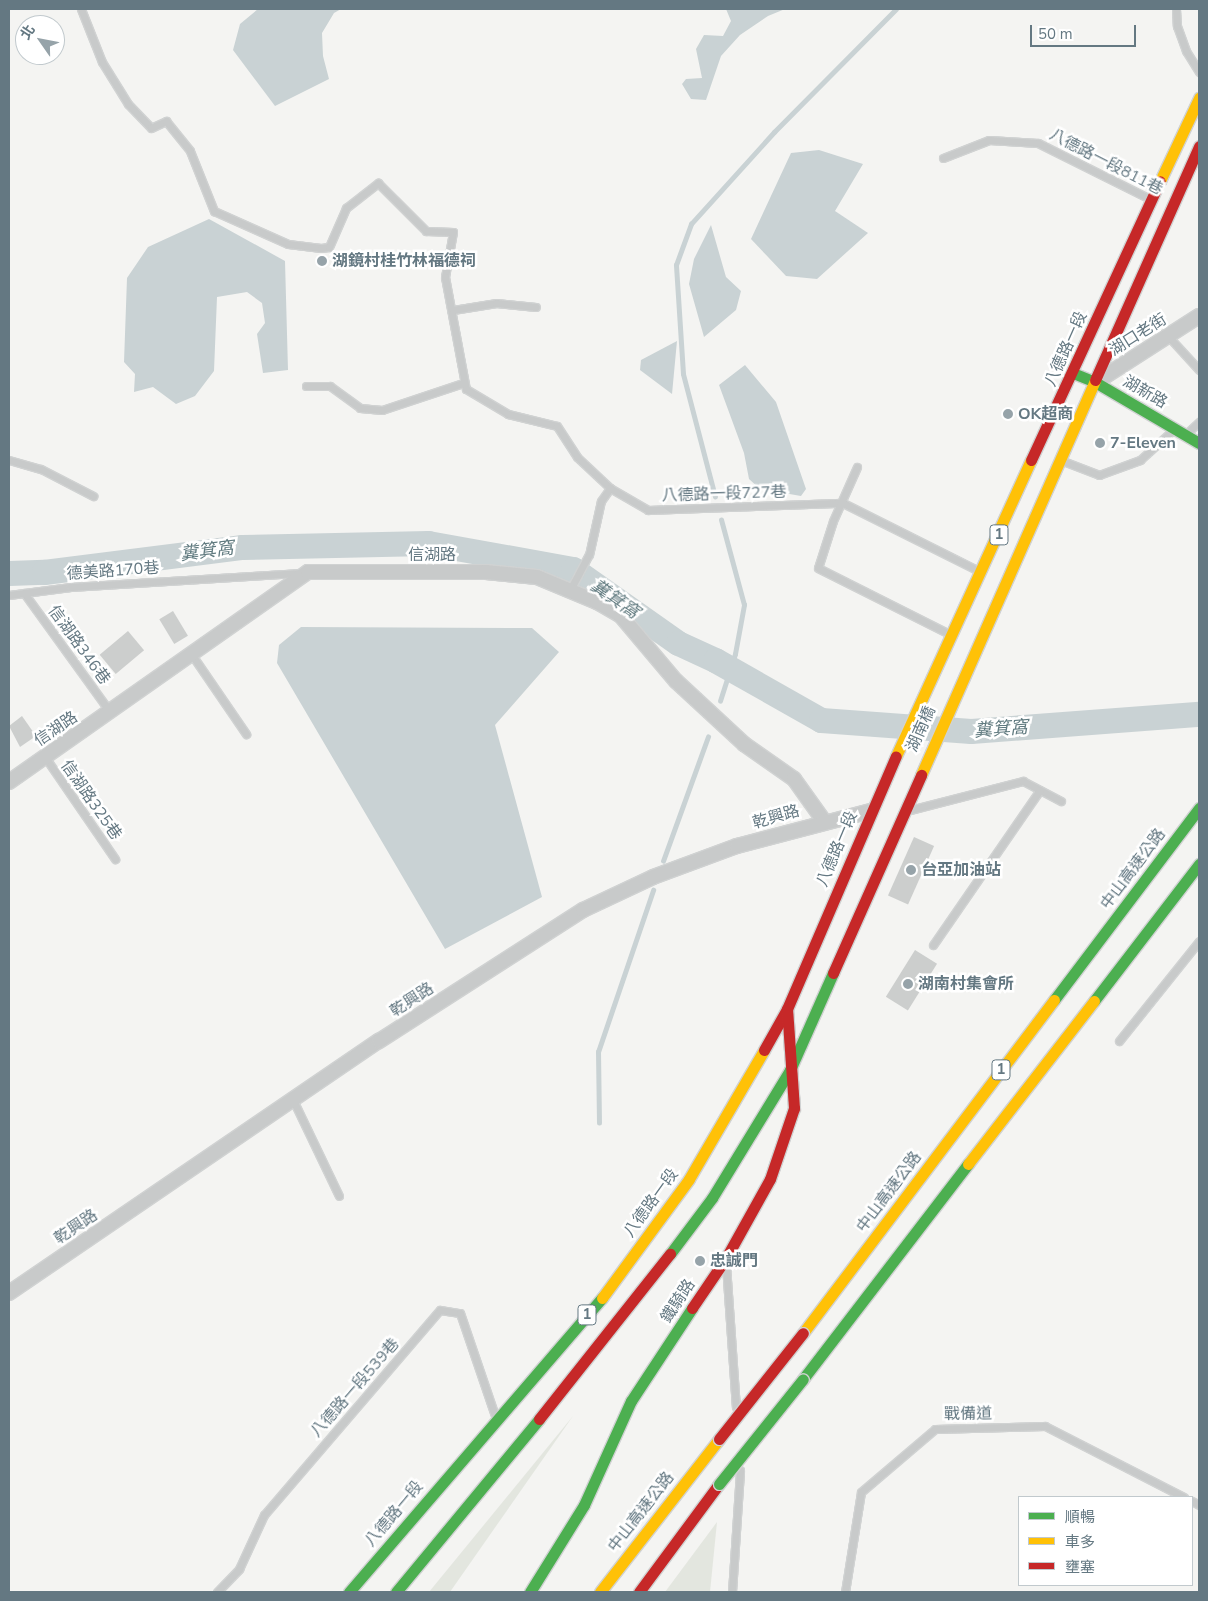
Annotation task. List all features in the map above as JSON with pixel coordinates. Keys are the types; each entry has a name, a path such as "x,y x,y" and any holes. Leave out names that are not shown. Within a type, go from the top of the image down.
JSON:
{"main road":[{"name":"八德路一段","path":"955,692 1095,382 1199,98"},
{"name":"八德路一段","path":"922,695 982,572 1073,373 1160,204 1199,146"},
{"name":"湖新路","path":"1073,373 1095,382 1199,443"},
{"name":"湖南橋","path":"902,812 955,692"},
{"name":"湖南橋","path":"888,775 922,695"},
{"name":"八德路一段","path":"349,1592 496,1419 600,1301 689,1179 787,1010 870,811 888,775"},
{"name":"中山高速公路","path":"600,1592 802,1332 1199,808"},
{"name":"1","path":"396,1592 625,1314 712,1198 790,1070 902,812"},
{"name":"1","path":"639,1592 719,1484 803,1379 1199,864"},
{"name":"鐵騎路","path":"530,1592 584,1505 631,1401 726,1258 773,1170 794,1108 787,1010"}],"street":[{"name":"湖口老街","path":"1095,382 1199,316"},
{"name":"信湖路","path":"9,782 111,713 308,572 486,572 537,576 573,585 621,616 676,681 759,756 794,779 824,822"},
{"name":"乾興路","path":"9,1293 294,1102 379,1042 583,910 653,877 737,846 870,811"}],"lane":[{"path":"81,9 102,62 128,104 151,128 166,121 190,150 214,211 288,244 320,248 330,247 346,208 378,183 426,231 453,232 445,277 453,310 452,328 463,383 382,410 360,408 330,386 306,386"},
{"path":"1176,9 1177,26 1186,51 1199,72"},
{"name":"八德路一段811巷","path":"942,158 988,140 1038,143 1160,204"},
{"path":"453,310 496,303 536,308"},
{"path":"1168,336 1199,370"},
{"name":"八德路一段727巷","path":"463,383 466,389 508,414 557,426 577,457 610,488 648,510 843,503 982,572"},
{"path":"1186,435 1199,422"},
{"path":"1060,460 1100,474 1140,460 1175,428"},
{"path":"9,460 40,469 93,496"},
{"path":"857,467 843,503 833,521 818,568 951,635"},
{"path":"573,585 589,555 601,501 610,488"},
{"name":"德美路170巷","path":"9,595 308,572"},
{"name":"信湖路346巷","path":"24,593 111,713"},
{"path":"192,655 246,734"},
{"name":"信湖路325巷","path":"45,757 115,859"},
{"path":"902,812 1023,781 1061,801"},
{"path":"933,945 1040,790"},
{"path":"1120,1042 1199,941"},
{"path":"294,1102 339,1196"},
{"path":"726,1258 737,1434"},
{"name":"八德路一段539巷","path":"217,1592 239,1569 264,1515 440,1310 460,1313 496,1419"},
{"name":"戰備道","path":"845,1592 861,1492 935,1429 1045,1426 1182,1496"},
{"path":"732,1592 740,1473 738,1444"}],"shaded area":[{"path":"258,9 341,9 334,13 322,33 323,56 329,79 275,106 233,50 240,24"},
{"path":"726,9 785,9 768,16 740,35 721,56 706,100 691,99 682,84 686,79 702,78 696,49 704,35 723,36 731,21"},
{"path":"819,150 863,164 835,211 868,233 817,279 786,276 751,239 791,153"},
{"path":"209,219 285,261 288,370 263,373 257,334 265,323 262,303 247,292 217,297 214,371 195,396 176,404 153,387 134,392 135,374 124,362 127,278 148,247"},
{"path":"711,225 726,277 741,291 736,310 704,337 689,284 694,259"},
{"path":"677,341 672,394 640,370 641,360"},
{"path":"745,365 776,402 806,489 801,496 760,489 749,479 744,453 719,385"},
{"path":"301,627 532,628 559,652 495,725 542,897 445,949 277,663 279,645"},
{"path":"573,1416 450,1592 429,1592"},
{"path":"717,1522 710,1592 665,1592"}],"building":[{"path":"173,611 188,636 174,644 159,619"},
{"path":"128,631 144,650 116,674 100,655"},
{"path":"22,716 36,736 20,747 9,726"},
{"name":"台亞加油站","path":"914,837 934,846 908,904 888,895"},
{"name":"湖南村集會所","path":"915,950 937,964 908,1010 886,997"}],"waterway":[{"path":"715,497 683,374 676,265 691,224 774,132 896,9"},
{"path":"720,701 735,654 744,605 721,520"},
{"name":"糞箕窩","path":"9,573 44,572 242,547 428,543 573,569 678,643 715,660 821,720 971,731 1199,714"},
{"path":"663,861 708,737"},
{"path":"599,1123 598,1052 653,890"}],"traffic: fast":[{"path":"1073,373 1095,382 1199,443"},
{"path":"1054,1000 1199,808"},
{"path":"1094,1001 1199,864"},
{"path":"670,1254 712,1198 790,1070 833,973"},
{"path":"803,1379 968,1164"},
{"path":"349,1592 602,1298"},
{"path":"530,1592 584,1505 631,1401 692,1308"},
{"path":"719,1484 803,1379"},
{"path":"396,1592 539,1419"}],"traffic: slow":[{"path":"1160,181 1199,98"},
{"path":"921,775 1095,380"},
{"path":"896,756 1031,460"},
{"path":"803,1333 1054,1000"},
{"path":"968,1164 1094,1001"},
{"path":"602,1298 689,1179 764,1050"},
{"path":"600,1592 719,1439"}],"traffic: jam":[{"path":"1095,380 1199,146"},
{"path":"1031,460 1160,181"},
{"path":"764,1050 787,1009 896,756"},
{"path":"833,973 921,775"},
{"path":"692,1308 726,1258 770,1179 794,1108 787,1009"},
{"path":"539,1419 670,1254"},
{"path":"719,1439 803,1333"},
{"path":"639,1592 719,1484"}],"place":[{"name":"湖鏡村桂竹林福德祠","path":"322,261"},
{"name":"OK超商","path":"1008,414"},
{"name":"7-Eleven","path":"1100,443"},
{"name":"台亞加油站","path":"911,870"},
{"name":"湖南村集會所","path":"908,984"},
{"name":"忠誠門","path":"700,1261"}]}
